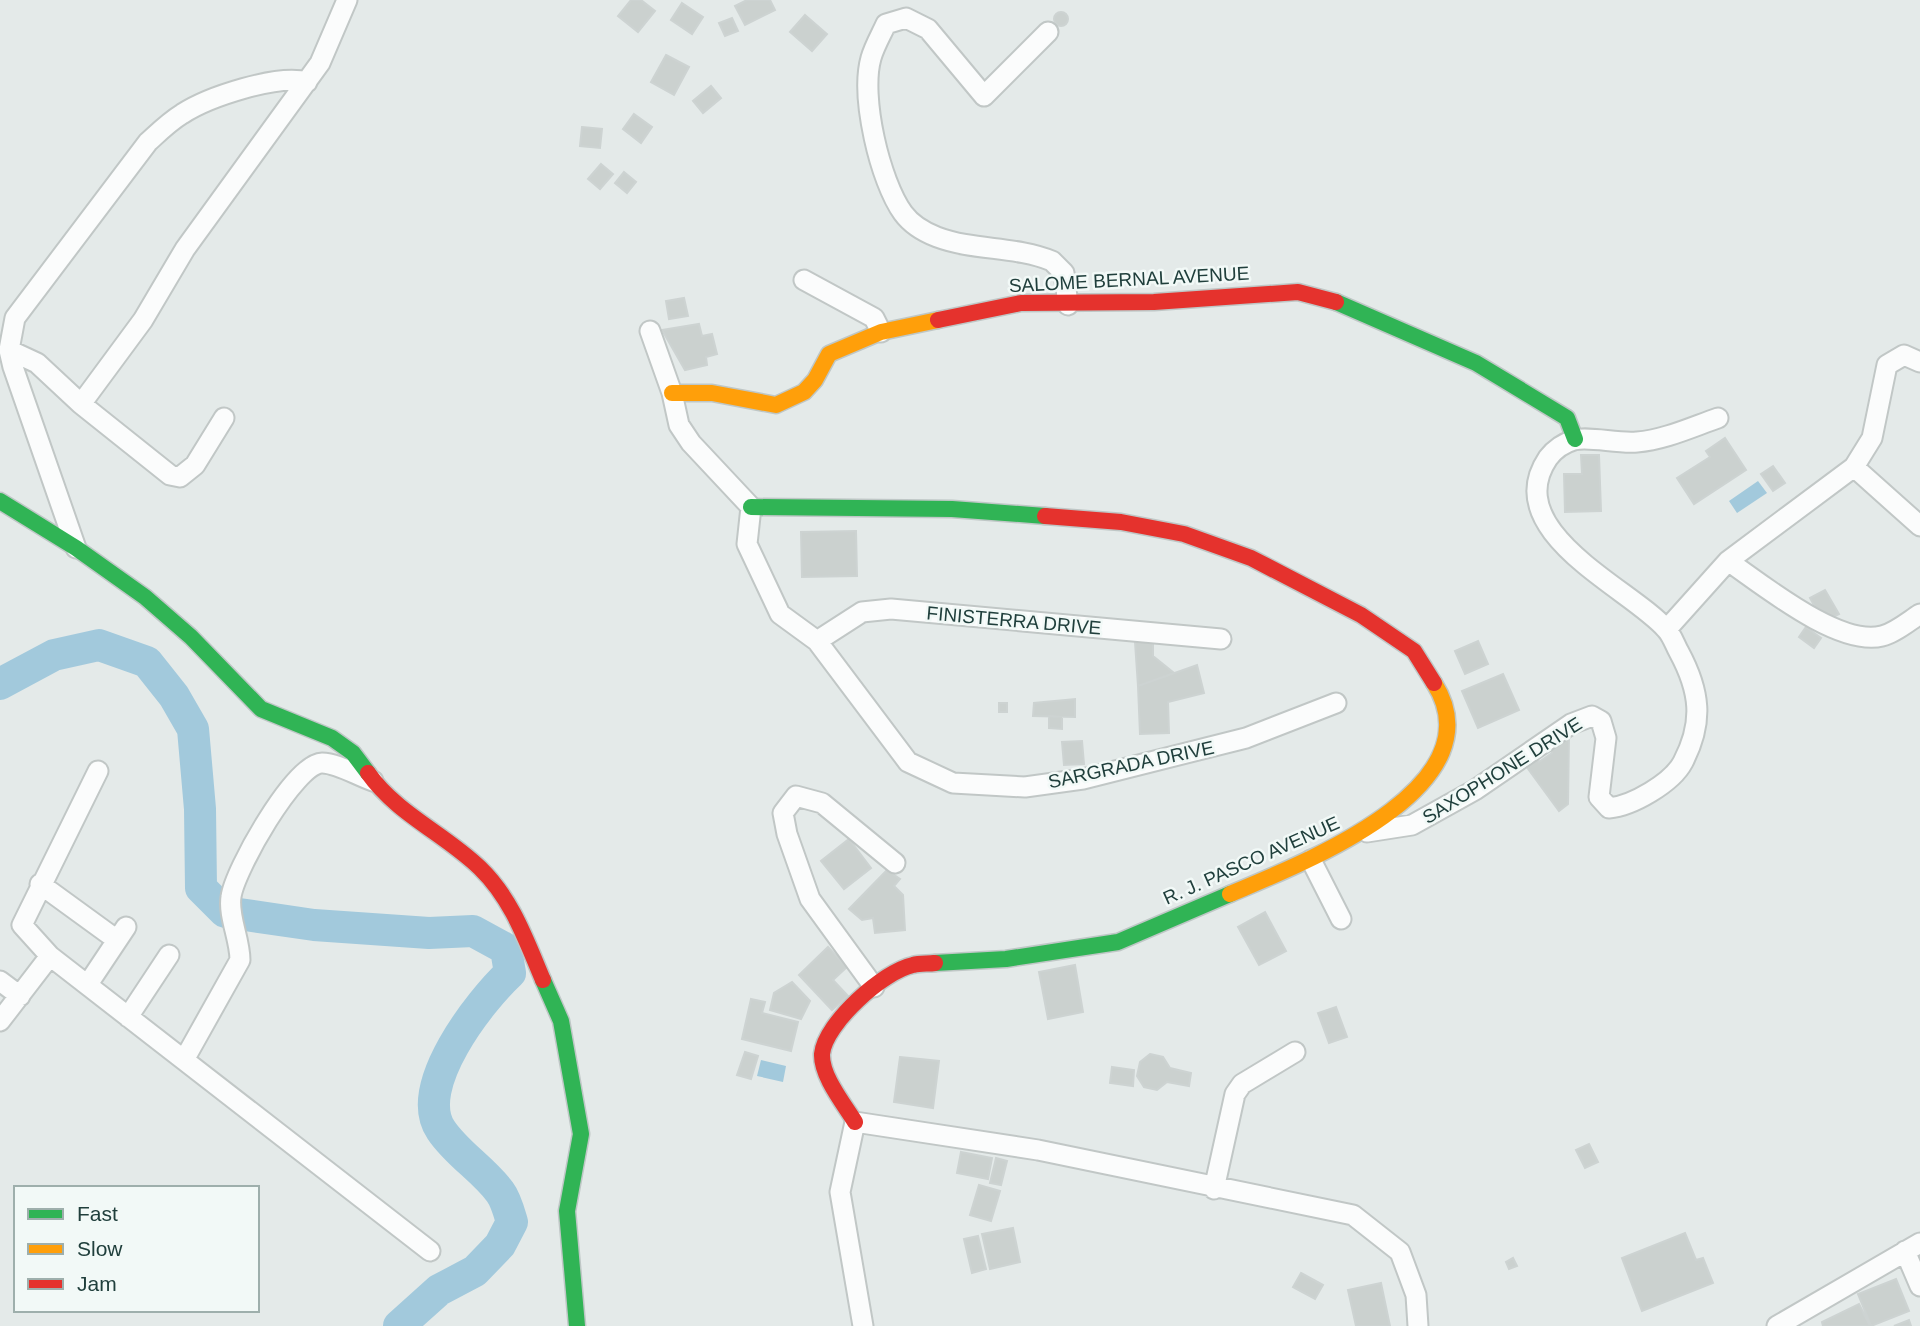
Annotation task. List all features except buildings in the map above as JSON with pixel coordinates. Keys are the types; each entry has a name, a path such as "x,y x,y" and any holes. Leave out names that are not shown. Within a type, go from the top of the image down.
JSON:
{"street":[{"path":"81,404 143,320 185,249 307,82 327,49 347,0"},
{"path":"1048,32 984,96 928,29 906,19 886,24 870,60 869,92 876,144 888,183 903,214 919,229 940,238 1052,261 1064,273 1068,305"},
{"path":"76,548 9,350 10,332 24,304 148,142 167,124 183,113 219,97 287,80 307,82"},
{"path":"804,280 874,318 881,332"},
{"name":"SALOME BERNAL AVENUE","path":"672,393 702,392 776,405 804,392 815,380 829,354 881,332 1021,303 1068,305 1278,292 1318,295 1398,326 1522,390 1567,418 1575,439"},
{"path":"650,331 672,393 679,425 691,443 751,507"},
{"path":"9,350 37,363 81,404 162,469 180,477 195,465 224,418"},
{"path":"1667,629 1728,561 1854,467 1872,438 1887,365 1912,358"},
{"path":"1575,439 1640,442 1718,418"},
{"name":"SAXOPHONE DRIVE","path":"1363,833 1412,825 1475,790 1571,724 1592,716 1601,721 1606,738 1599,797 1608,808 1617,807 1655,788 1681,766 1692,744 1699,715 1697,694 1667,629 1588,570 1558,537 1542,510 1538,487 1541,472 1554,452 1575,439"},
{"path":"1854,467 1920,526"},
{"path":"0,501 76,548 145,597 191,637 261,709 332,738 353,753 373,781 422,826 479,867 513,909 561,1021 581,1135 567,1211 577,1326"},
{"name":"SARGRADA DRIVE","path":"751,507 747,544 780,614 817,641 908,762 953,783 1025,787 1083,779 1246,738 1336,703"},
{"name":"R. J. PASCO AVENUE","path":"751,507 952,509 1121,522 1184,534 1251,558 1361,615 1414,651 1440,692 1448,729 1435,766 1398,806 1363,833 1311,860 1118,942 1006,959 911,965 874,987 846,1012 828,1034 822,1055 828,1076 855,1122"},
{"path":"1728,561 1821,624 1843,632 1881,636 1920,614"},
{"name":"FINISTERRA DRIVE","path":"817,641 862,612 891,609 1221,639"},
{"path":"184,1060 240,960 240,944 230,899 235,881 288,789 311,767 322,763 373,781"},
{"path":"98,771 22,925 50,956 430,1251"},
{"path":"874,987 810,899 787,834 783,813 796,796 822,803 895,863"},
{"path":"1311,860 1341,919"},
{"path":"40,884 122,934 88,984"},
{"path":"128,1017 169,955"},
{"path":"0,1021 50,956"},
{"path":"0,981 20,996"},
{"path":"1214,1189 1235,1094 1242,1084 1295,1052"},
{"path":"863,1326 840,1192 855,1122 1038,1150 1214,1189 1353,1215 1400,1252 1409,1270 1416,1295 1418,1326"},
{"path":"1776,1326 1799,1321 1912,1247 1920,1286"}],"water":[{"path":"1758,481 1767,493 1737,513 1729,501"},
{"path":"761,1060 786,1066 783,1082 757,1076"}],"waterway":[{"path":"0,684 54,655 99,645 147,662 174,696 193,729 200,809 201,888 225,912 314,925 429,933 473,931 506,949 510,973 482,1003 453,1046 435,1091 434,1112 447,1139 500,1192 512,1222 500,1245 475,1271 439,1290 399,1326"}],"traffic: fast":[{"path":"1336,302 1476,363 1567,418 1575,439"},
{"path":"0,501 76,548 145,597 191,637 261,709 332,738 353,753 368,773"},
{"path":"751,507 952,509 1045,516"},
{"path":"935,963 1006,959 1118,942 1230,894"},
{"path":"543,980 561,1021 581,1134 567,1211 577,1326"}],"traffic: slow":[{"path":"672,393 712,393 776,405 804,392 815,380 829,354 881,332 938,320"},
{"path":"1230,894 1300,864 1342,842 1383,817 1417,788 1440,756 1447,721 1434,683"}],"traffic: jam":[{"path":"938,320 1021,303 1154,302 1298,292 1336,302"},
{"path":"1045,516 1121,522 1184,534 1251,558 1361,615 1414,651 1434,683"},
{"path":"368,773 393,800 466,856 491,880 510,907 543,980"},
{"path":"855,1122 834,1090 823,1063 822,1054 833,1028 858,1000 887,977 916,964 935,963"}]}
